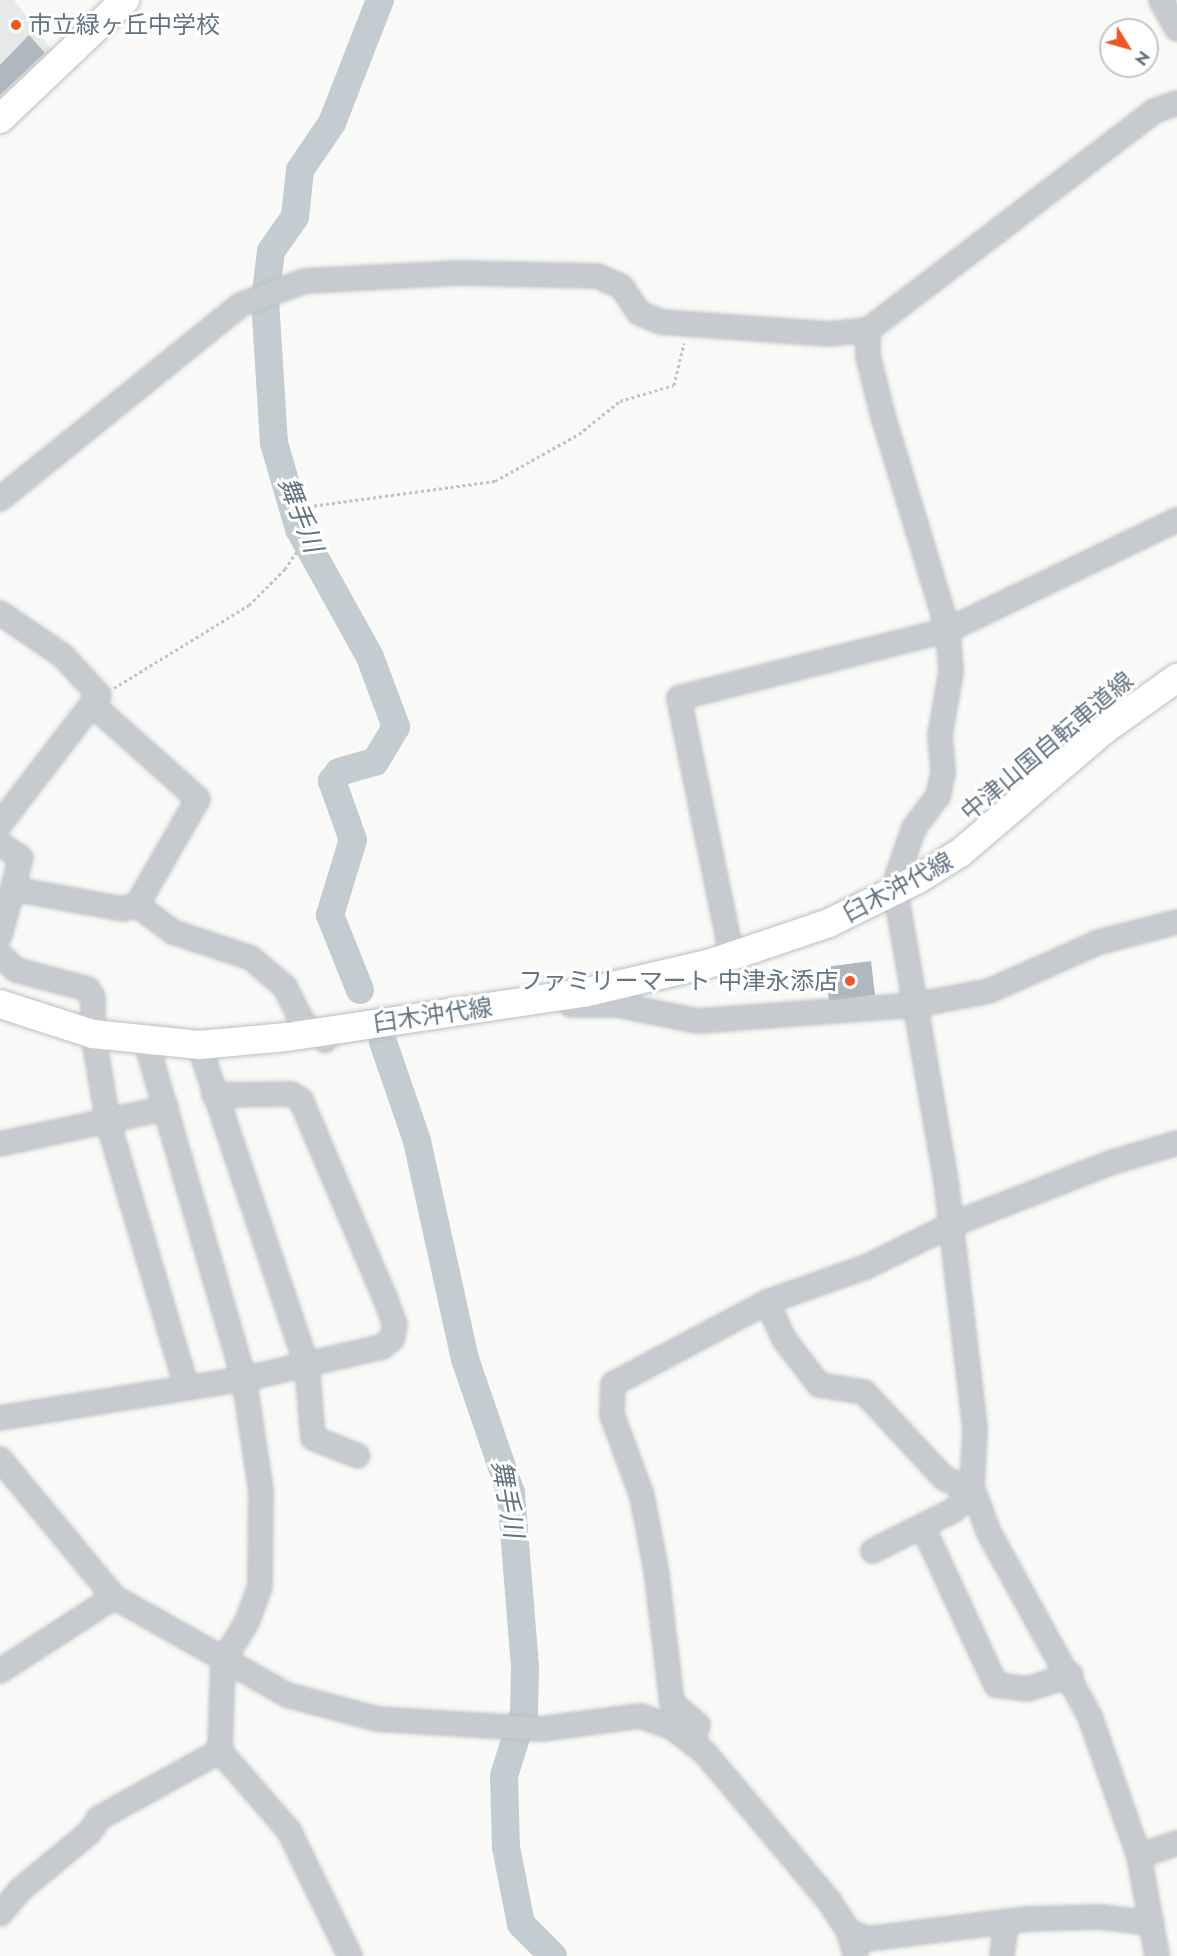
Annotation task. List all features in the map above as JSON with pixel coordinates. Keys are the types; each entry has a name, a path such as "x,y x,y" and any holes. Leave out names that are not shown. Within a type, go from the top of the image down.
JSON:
{"main road":[{"path":"0,119 125,0"},
{"name":"臼木沖代線","path":"0,1004 93,1034 146,1042 199,1045 312,1034 583,993 732,957 829,923 897,891 960,854 1104,730 1177,678"}],"street":[{"path":"1161,0 1177,29"},
{"path":"0,499 240,305 273,288 304,281 431,274 597,276 621,285 639,313 686,323 830,334 868,330 1154,111 1177,103"},
{"path":"868,330 868,356 883,416 948,630 951,672 940,735 941,784 914,828 897,891 951,1225 975,1429 973,1492 989,1533 1071,1675 1139,1856 1157,1956"},
{"path":"732,957 679,698 948,630 1177,520"},
{"path":"0,613 62,655 97,701 198,799 137,905 123,909 13,889"},
{"path":"0,824 97,701"},
{"path":"0,844 21,858 0,935"},
{"path":"137,905 173,932 250,958 285,987 312,1034 331,1041 579,1003 698,1021 915,1005 989,992 1099,942 1177,922"},
{"path":"0,955 16,970 88,989 108,1122 187,1388"},
{"path":"146,1042 244,1379 261,1491 260,1586 247,1623 223,1661 220,1751 290,1831 350,1956"},
{"path":"199,1045 307,1366 313,1438 358,1456"},
{"path":"0,1418 244,1379 382,1347 392,1339 395,1326 302,1100 291,1094 214,1095"},
{"path":"0,1144 166,1108"},
{"path":"693,1741 698,1725 672,1702 667,1636 642,1496 609,1394 620,1378 767,1302 866,1267 951,1225 1177,1143"},
{"path":"767,1302 784,1339 819,1385 864,1392 944,1478 973,1492"},
{"path":"0,1459 114,1597 223,1661 287,1695 377,1719 542,1729 640,1716 672,1727 693,1741 848,1930 856,1956"},
{"path":"873,1551 923,1527 973,1492"},
{"path":"923,1527 996,1685 1028,1689 1071,1675"},
{"path":"0,1671 114,1597"},
{"path":"0,1914 20,1890 89,1833 99,1818 220,1751"},
{"path":"1139,1856 1177,1843"},
{"path":"848,1930 876,1939 1006,1922 1100,1917 1152,1923"},
{"path":"1002,1956 1006,1922"}],"path":[{"path":"97,701 249,605 285,569 307,536 296,508 495,481 579,434 620,401 674,385 686,323"}],"shaded area":[{"name":"市立緑ヶ丘中学校","path":"0,0 14,0 52,50 0,100"}],"building":[{"path":"29,35 45,53 0,95 0,65"},
{"name":"ファミリーマート 中津永添店","path":"871,961 875,995 829,1001 825,967"}],"waterway":[{"name":"舞手川","path":"360,990 330,915 353,840 332,781 339,772 375,762 396,727 370,657 299,529 274,443 265,301 271,251 295,217 300,170 332,123 380,0"},
{"name":"舞手川","path":"383,1042 417,1141 465,1359 511,1493 525,1668 524,1712 504,1776 506,1847 521,1924 553,1956"}],"place":[{"name":"市立緑ヶ丘中学校","path":"16,25"},
{"name":"ファミリーマート 中津永添店","path":"850,981"}]}
